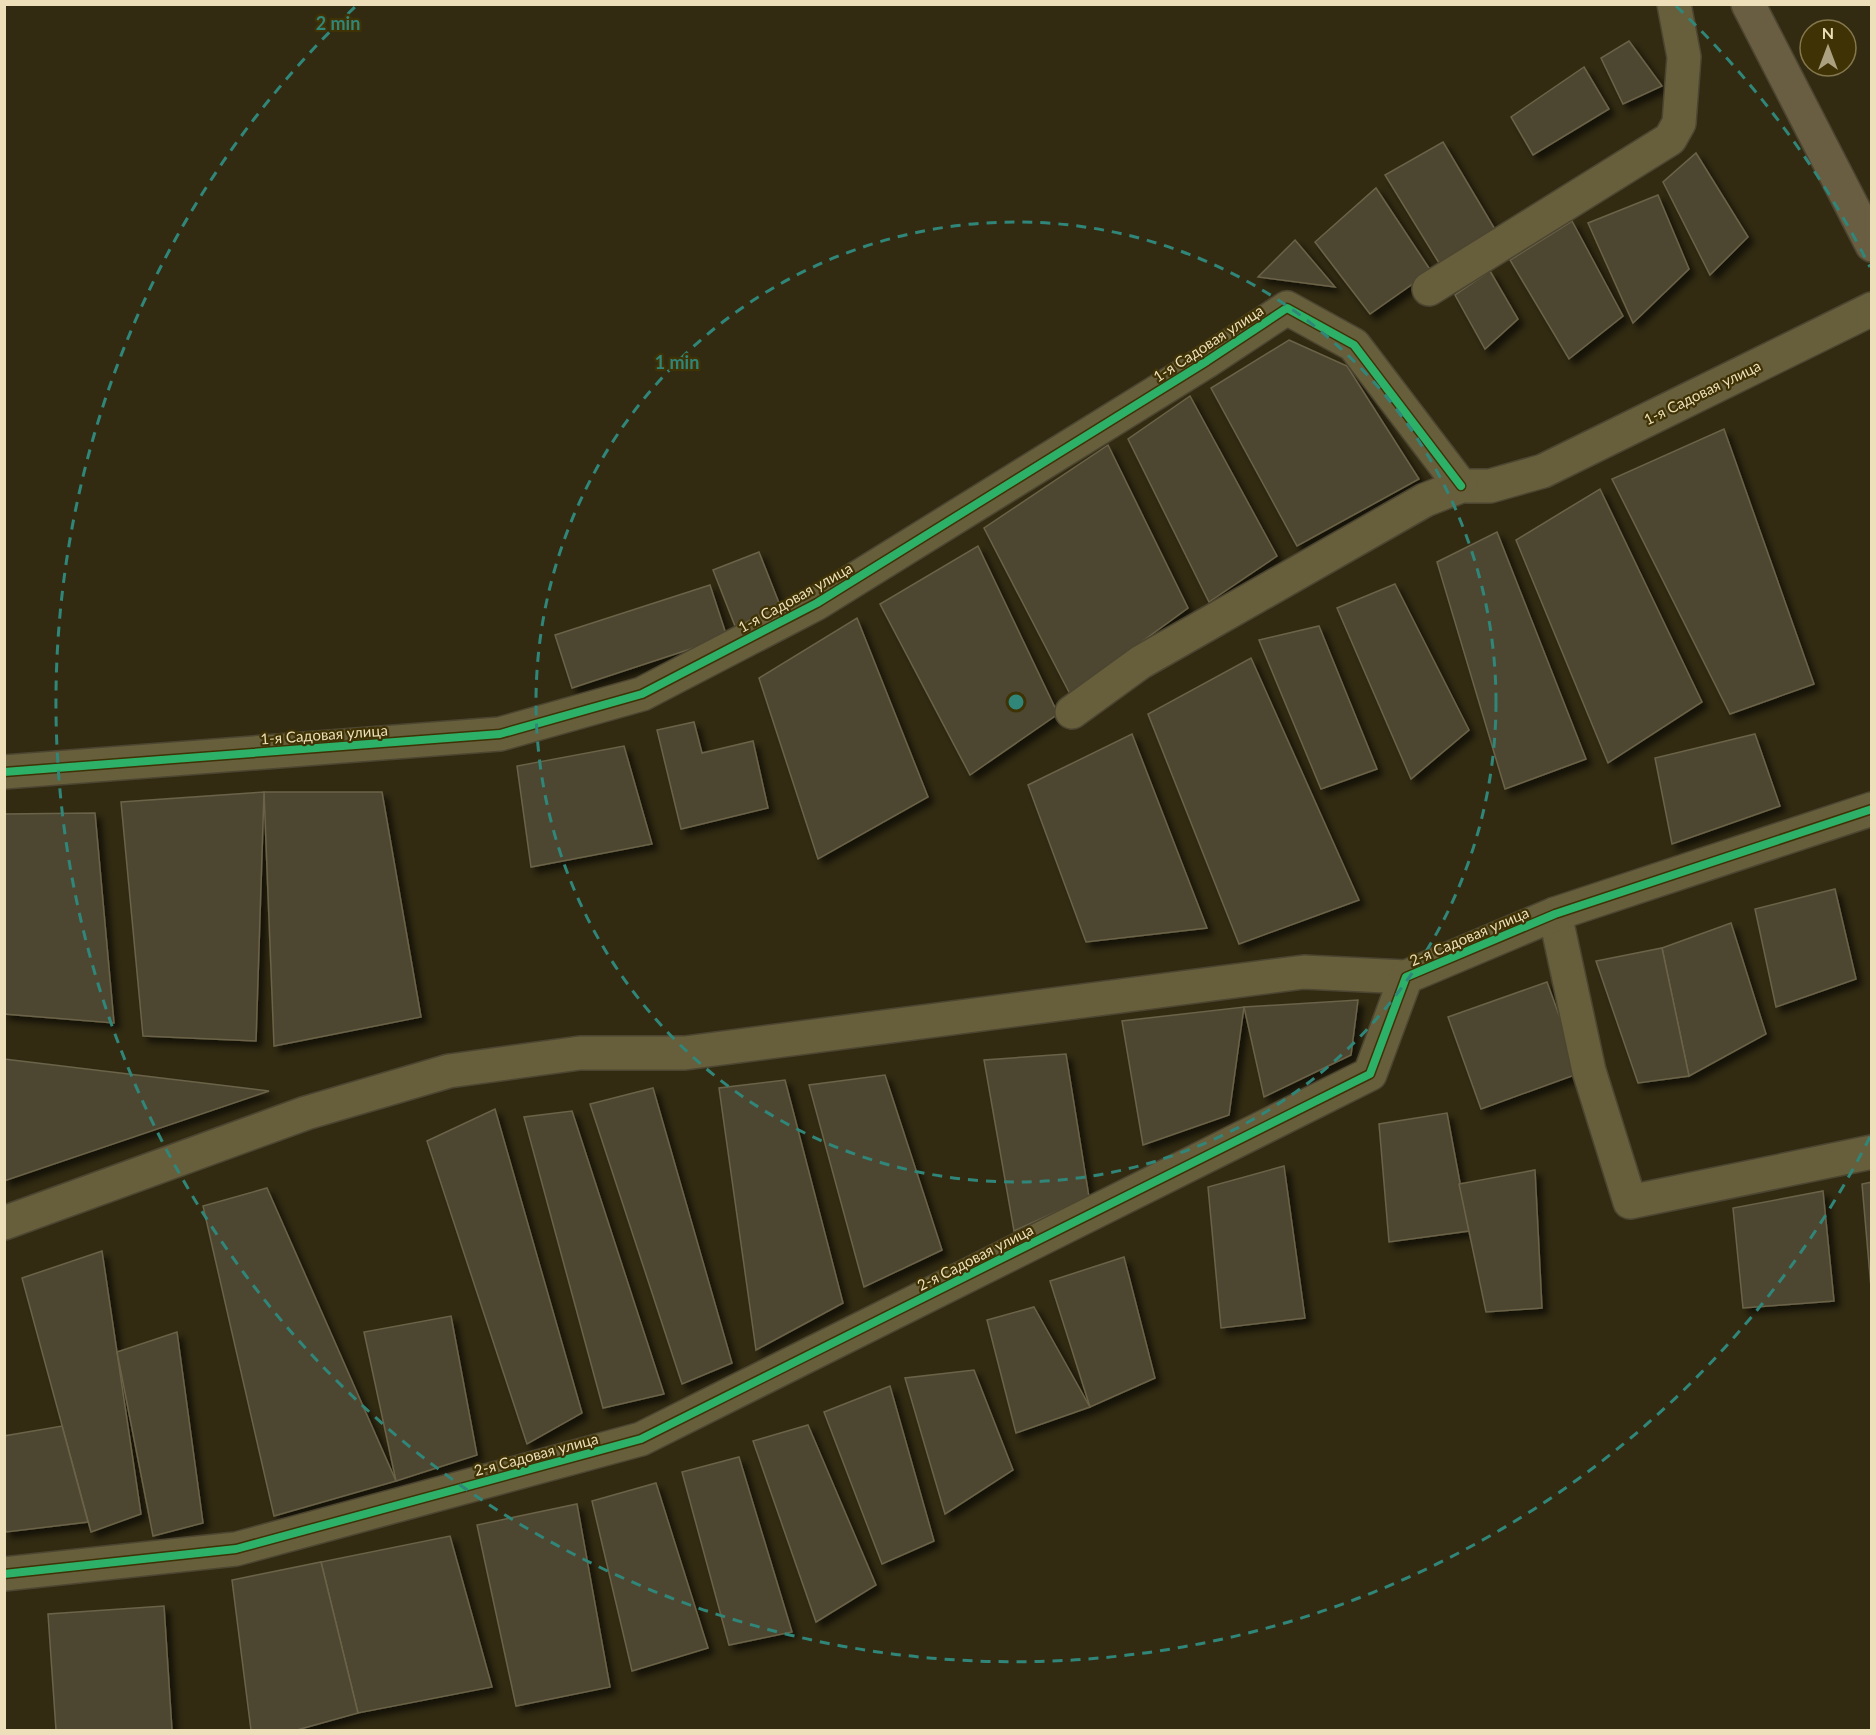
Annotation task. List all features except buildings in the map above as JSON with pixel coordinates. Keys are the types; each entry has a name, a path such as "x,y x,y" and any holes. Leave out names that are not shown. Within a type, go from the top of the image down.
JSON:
{"main road":[{"path":"1748,4 1872,245"}],"street":[{"path":"1429,289 1670,140 1679,123 1684,57 1674,4"},
{"name":"1-я Садовая улица","path":"4,772 500,734 642,694 817,603 1207,361 1287,308 1354,345 1461,486"},
{"name":"1-я Садовая улица","path":"1072,712 1141,662 1425,500 1461,486 1490,486 1543,471 1872,309"},
{"name":"2-я Садовая улица","path":"4,1574 236,1549 641,1439 1370,1074 1407,977 1555,914 1872,809"},
{"path":"1555,914 1589,1071 1630,1202 1872,1152"},
{"path":"4,1223 306,1113 449,1071 580,1053 686,1053 1304,972 1407,977"}],"cycle path":[{"path":"4,772 500,734 642,694 817,603 1207,361 1287,308 1354,345 1461,486"},
{"path":"4,1574 236,1549 641,1439 1370,1074 1406,977 1555,914 1872,809"}]}
